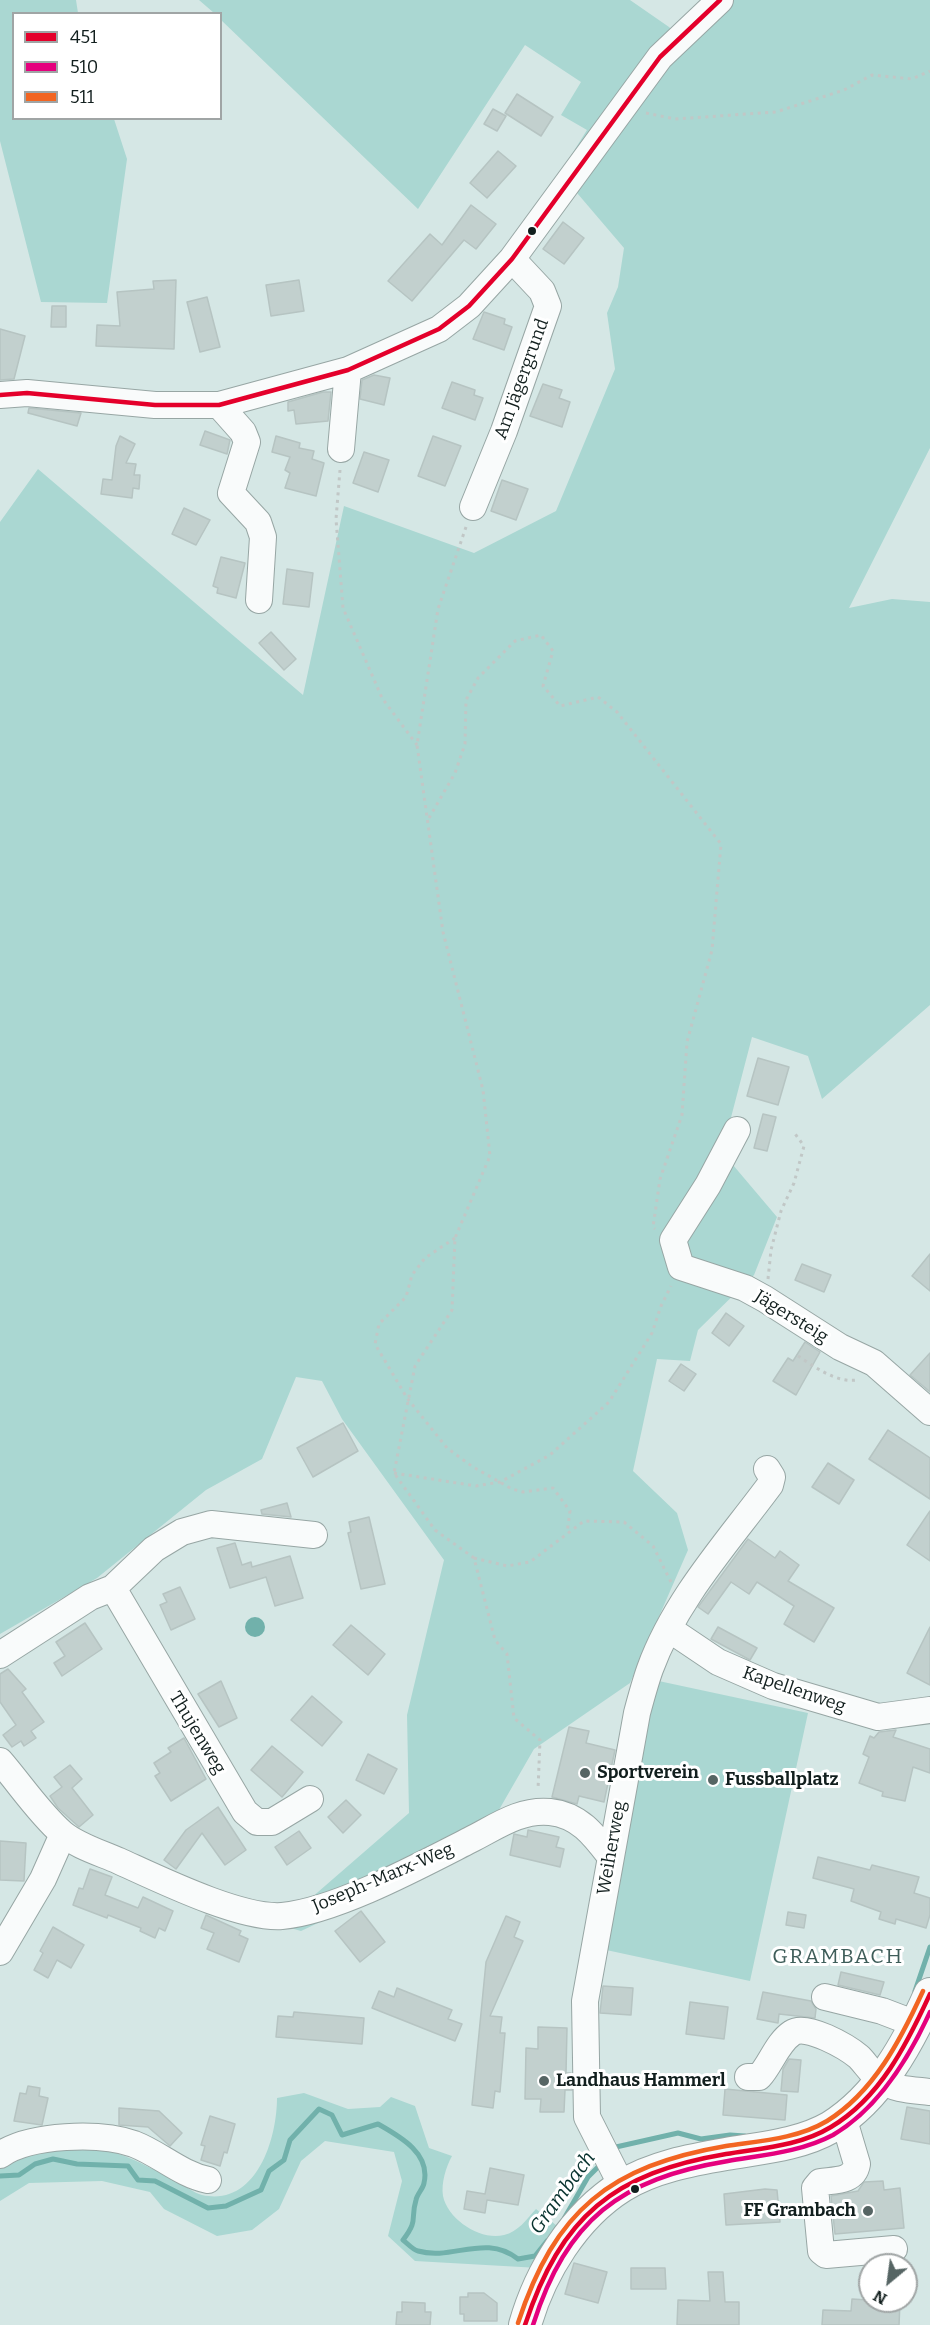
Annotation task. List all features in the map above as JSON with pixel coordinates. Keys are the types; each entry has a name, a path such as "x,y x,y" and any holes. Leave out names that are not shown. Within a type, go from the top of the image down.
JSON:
{"main road":[{"path":"525,2325 537,2289 555,2257 583,2220 612,2166 682,2163 807,2138 843,2118 874,2073 898,2056 907,2020 930,1994"}],"street":[{"path":"0,395 27,393 155,405 219,405 348,370 439,329 469,306 512,259 660,57 720,0"},
{"name":"Am Jägergrund","path":"473,507 504,431 548,306 542,291 512,259"},
{"path":"341,449 348,370"},
{"path":"219,405 243,432 247,442 231,493 258,522 263,537 259,600"},
{"path":"681,1267 673,1240 708,1185 737,1130"},
{"name":"Jägersteig","path":"681,1267 745,1288 765,1299 840,1347 874,1363 930,1412"},
{"name":"Weiherweg","path":"612,2166 587,2116 585,2001 637,1713 650,1668 669,1629 682,1605 770,1485 772,1478 767,1469"},
{"path":"0,1654 90,1597 113,1588 154,1549 182,1532 201,1526 223,1525 314,1535"},
{"name":"Thujenweg","path":"113,1588 244,1812 257,1822 272,1821 310,1799"},
{"name":"Kapellenweg","path":"669,1629 718,1662 773,1686 878,1717 930,1710"},
{"name":"Joseph-Marx-Weg","path":"0,1761 63,1834 190,1892 232,1907 280,1916 315,1910 473,1839 495,1824 537,1813 551,1812 568,1817 589,1828 610,1856"},
{"path":"0,1952 43,1879 63,1834"},
{"path":"825,1997 907,2020"},
{"path":"748,2077 759,2077 784,2039 795,2031 804,2030 838,2043 874,2073 894,2086 930,2092"},
{"path":"843,2118 857,2164 856,2171 849,2178 820,2182 815,2187 821,2251 826,2255 894,2249"},
{"path":"0,2155 32,2141 66,2137 123,2141 136,2145 179,2170 208,2180"}],"path":[{"path":"620,109 675,118 776,112 844,90 872,75 912,79 930,71"},
{"path":"341,449 336,519 343,608 382,698 417,745"},
{"path":"473,507 438,609 417,745 443,932 483,1090 490,1156 455,1238 452,1310 415,1366 394,1473 435,1530 474,1558 507,1566 530,1562 584,1521 624,1522 652,1546 682,1605"},
{"path":"428,820 454,773 465,744 465,700 478,678 515,641 541,635 553,651 543,686 560,706 598,697 618,712 721,844 712,950 687,1042 682,1115 660,1179 653,1227 673,1240"},
{"path":"765,1299 771,1250 804,1146 793,1131"},
{"path":"455,1238 425,1258 412,1275 406,1297 379,1324 375,1344 407,1398 447,1448 500,1482 523,1492 554,1488 570,1511 567,1533"},
{"path":"394,1473 476,1486 500,1482 550,1455 609,1402 652,1333 661,1306 681,1267"},
{"path":"798,1356 817,1369 844,1380 862,1378 885,1371"},
{"path":"474,1558 495,1640 507,1654 514,1718 540,1740 537,1813"}],"shaded area":[{"path":"0,0 76,0 78,12 12,12 12,120 114,120 127,159 107,303 41,302 0,141"},
{"path":"199,0 630,0 669,27 685,44 734,0 930,0 930,448 849,608 892,599 930,602 930,1005 822,1099 808,1056 752,1037 722,1152 777,1217 754,1275 698,1330 690,1361 657,1359 633,1471 677,1513 688,1550 630,1683 534,1749 477,1848 301,1931 280,1925 409,1813 407,1715 444,1560 342,1419 322,1381 296,1377 262,1459 206,1490 97,1578 0,1634 0,522 38,469 303,695 344,506 474,553 556,511 615,369 607,313 618,287 624,248 560,173 587,130 561,115 581,82 525,45 418,209 222,21 222,12 213,12"},
{"path":"255,1617 262,1620 265,1627 262,1634 255,1637 248,1634 245,1627 248,1620"},
{"name":"Fussballplatz","path":"654,1680 808,1713 750,1981 597,1948"},
{"path":"304,2093 348,2109 380,2107 391,2097 415,2106 429,2148 452,2156 444,2175 443,2196 451,2213 458,2220 485,2235 504,2235 518,2228 536,2209 562,2230 539,2268 415,2261 388,2236 402,2181 394,2152 325,2141 301,2161 279,2209 252,2230 217,2236 164,2209 150,2192 102,2181 29,2183 0,2201 0,2164 42,2151 73,2147 102,2149 124,2156 202,2195 221,2196 236,2191 249,2181 260,2167 268,2150 273,2133 277,2098"}],"building":[{"path":"517,94 553,117 541,136 505,113"},
{"path":"493,109 506,116 497,131 484,124"},
{"path":"498,151 516,166 487,198 470,183"},
{"path":"471,205 496,224 476,249 464,240 412,301 388,281 430,234 442,245"},
{"path":"563,222 584,238 564,264 543,249"},
{"path":"176,280 174,349 96,346 97,325 120,326 117,292 154,289 153,281"},
{"path":"299,280 304,311 271,316 266,285"},
{"path":"207,297 220,347 200,352 187,302"},
{"path":"52,306 66,306 66,327 51,327"},
{"path":"484,312 505,319 504,324 512,327 504,350 473,339"},
{"path":"0,329 25,336 14,379 0,380"},
{"path":"374,375 390,378 384,405 360,399 362,380"},
{"path":"452,382 475,390 474,395 483,398 475,420 442,408"},
{"path":"543,384 562,390 559,398 570,402 562,427 530,416"},
{"path":"323,392 331,392 328,421 296,424 294,410 288,411 288,402"},
{"path":"29,408 81,413 77,426 28,413"},
{"path":"205,431 230,440 227,454 200,445"},
{"path":"120,436 135,444 126,463 136,464 134,475 140,475 139,489 133,488 132,498 101,494 103,479 112,480 116,446"},
{"path":"276,436 300,443 299,448 314,451 312,459 324,463 316,496 285,488 290,473 285,470 290,457 272,452"},
{"path":"433,436 461,446 445,486 418,476"},
{"path":"364,452 389,460 378,492 353,483"},
{"path":"502,480 528,489 516,520 491,511"},
{"path":"184,508 210,520 196,545 172,534"},
{"path":"221,557 245,563 236,598 217,593 218,588 213,586"},
{"path":"287,569 313,573 309,607 283,604"},
{"path":"271,632 296,659 284,670 259,643"},
{"path":"758,1058 789,1067 778,1105 747,1096"},
{"path":"763,1114 776,1117 767,1151 754,1148"},
{"path":"930,1254 930,1291 912,1276"},
{"path":"802,1264 831,1275 824,1292 795,1280"},
{"path":"726,1313 744,1326 729,1346 712,1333"},
{"path":"805,1342 820,1352 796,1395 773,1381 788,1358 793,1361"},
{"path":"930,1353 930,1392 910,1375"},
{"path":"681,1364 696,1374 684,1391 669,1381"},
{"path":"343,1423 358,1451 313,1477 297,1448"},
{"path":"888,1430 930,1458 930,1499 869,1459"},
{"path":"828,1463 854,1480 839,1504 812,1487"},
{"path":"287,1503 291,1517 262,1514 261,1510"},
{"path":"930,1511 930,1561 907,1545"},
{"path":"369,1517 385,1584 361,1589 348,1533 351,1532 349,1522"},
{"path":"748,1539 775,1558 780,1551 799,1565 788,1581 834,1608 814,1642 784,1624 794,1606 757,1582 749,1594 731,1582 708,1614 698,1607"},
{"path":"235,1543 242,1565 251,1562 252,1567 290,1556 303,1598 275,1606 266,1577 230,1588 217,1548"},
{"path":"180,1587 195,1619 171,1630 160,1605 167,1602 163,1594"},
{"path":"85,1623 102,1649 62,1676 54,1663 65,1656 56,1642"},
{"path":"351,1625 385,1654 368,1675 333,1645"},
{"path":"718,1627 757,1648 750,1660 711,1639"},
{"path":"930,1627 930,1685 907,1673"},
{"path":"8,1669 26,1689 22,1692 44,1722 31,1731 36,1738 24,1746 21,1741 12,1747 3,1735 16,1725 0,1702 0,1674"},
{"path":"221,1681 237,1718 219,1727 198,1694"},
{"path":"312,1696 342,1722 322,1746 291,1720"},
{"name":"Sportverein","path":"569,1727 589,1731 586,1743 615,1750 604,1802 579,1796 577,1804 552,1797"},
{"path":"896,1730 893,1737 930,1749 930,1773 913,1767 905,1801 882,1796 883,1792 859,1783 869,1757 863,1754 870,1736 874,1738 879,1732"},
{"path":"184,1738 206,1779 171,1801 155,1776 160,1773 154,1763 171,1752 168,1748"},
{"path":"272,1746 303,1772 282,1797 251,1770"},
{"path":"368,1754 397,1769 384,1794 356,1780"},
{"path":"70,1765 82,1779 72,1788 93,1815 79,1827 58,1808 50,1796 62,1787 54,1777"},
{"path":"346,1800 361,1815 343,1833 328,1817"},
{"path":"218,1807 246,1850 225,1865 202,1833 176,1869 164,1860 186,1830"},
{"path":"528,1830 559,1837 556,1847 564,1849 560,1867 510,1855 514,1834 527,1837"},
{"path":"299,1831 311,1848 287,1865 275,1847"},
{"path":"0,1841 26,1843 24,1881 0,1880"},
{"path":"818,1857 870,1870 872,1865 919,1877 914,1893 930,1898 930,1915 926,1928 896,1919 895,1924 879,1919 881,1912 851,1901 854,1889 813,1878"},
{"path":"90,1869 112,1877 105,1895 138,1908 143,1897 173,1911 165,1931 159,1928 155,1938 140,1931 141,1928 73,1905 79,1888 83,1889"},
{"path":"361,1911 385,1942 360,1962 335,1931"},
{"path":"788,1912 806,1915 804,1928 786,1925"},
{"path":"206,1915 241,1931 239,1935 248,1939 239,1962 207,1949 214,1933 201,1928"},
{"path":"506,1916 520,1922 514,1937 523,1941 490,2016 502,2017 500,2033 505,2033 500,2092 495,2091 493,2108 472,2105 486,1962"},
{"path":"53,1927 84,1945 71,1968 57,1960 48,1978 34,1970 43,1953 40,1951"},
{"path":"841,1972 884,1982 880,1995 838,1985"},
{"path":"603,1986 633,1988 631,2015 600,2013"},
{"path":"397,1988 452,2010 448,2019 462,2024 455,2041 372,2008 379,1991 394,1997"},
{"path":"763,1992 811,2001 816,2009 815,2018 779,2014 778,2023 757,2019"},
{"path":"690,2002 728,2007 724,2039 686,2034"},
{"path":"294,2012 364,2018 362,2044 276,2037 278,2016 293,2017"},
{"path":"538,2027 567,2028 566,2073 571,2073 572,2090 565,2090 564,2112 540,2112 541,2099 525,2099 526,2048 538,2049"},
{"path":"789,2059 801,2060 798,2092 781,2091 783,2069"},
{"path":"28,2086 40,2088 39,2096 48,2098 42,2125 14,2121 20,2093 26,2094"},
{"path":"725,2089 787,2095 785,2120 723,2115"},
{"path":"907,2107 930,2111 930,2144 901,2139"},
{"path":"119,2108 159,2111 182,2133 170,2146 148,2127 119,2125"},
{"path":"210,2116 235,2124 227,2153 224,2152 220,2166 201,2160 205,2146 201,2145"},
{"path":"490,2168 524,2175 518,2205 487,2200 485,2213 464,2209 467,2191 485,2194"},
{"name":"FF Grambach","path":"883,2181 884,2190 900,2188 904,2228 835,2234 831,2196 858,2191 864,2182"},
{"path":"765,2189 777,2190 780,2222 726,2225 724,2194"},
{"path":"574,2263 607,2272 598,2303 565,2294"},
{"path":"631,2268 665,2268 666,2289 631,2289"},
{"path":"708,2272 723,2272 725,2302 739,2302 739,2325 677,2325 678,2300 710,2301"},
{"path":"468,2293 484,2293 497,2303 497,2321 464,2321 464,2314 460,2314 460,2297 468,2297"},
{"path":"852,2299 858,2299 858,2313 900,2313 899,2325 822,2325 823,2310 851,2311"},
{"path":"402,2302 425,2303 425,2312 431,2312 430,2325 396,2325 397,2312 402,2312"}],"waterway":[{"name":"Grambach","path":"915,1991 930,1947"},
{"name":"Grambach","path":"0,2176 19,2175 35,2164 53,2159 77,2164 128,2166 138,2180 155,2181 208,2208 226,2206 261,2190 269,2171 284,2160 290,2140 319,2109 332,2115 342,2135 378,2124 404,2140 418,2154 425,2172 424,2183 414,2207 413,2223 403,2240 414,2249 444,2253 493,2248 518,2259 535,2256 547,2241"},
{"name":"Grambach","path":"612,2152 616,2147 678,2133 701,2139 730,2135 745,2136"},
{"name":"Grambach","path":"565,2217 588,2177 602,2163"}],"transit line":[{"name":"451","path":"0,395 27,393 155,405 219,405 348,370 439,329 469,306 512,259 660,57 720,0"},
{"name":"511","path":"518,2323 533,2284 550,2250 569,2223 592,2200 619,2181 650,2166 726,2146 791,2136 827,2121 844,2109 872,2080 895,2046 923,1991"},
{"name":"451","path":"525,2325 539,2287 556,2255 575,2228 597,2206 623,2188 652,2173 687,2162 793,2142 831,2127 864,2101 878,2085 912,2032 930,1994"},
{"name":"510","path":"533,2325 547,2288 563,2257 581,2231 603,2210 628,2193 657,2179 690,2169 795,2149 833,2135 864,2111 891,2081 930,2012"}],"place":[{"name":"Sportverein","path":"585,1773"},
{"name":"Fussballplatz","path":"713,1780"},
{"name":"Landhaus Hammerl","path":"544,2081"},
{"name":"FF Grambach","path":"868,2211"}],"district":[{"name":"GRAMBACH","path":"838,1957"}]}
